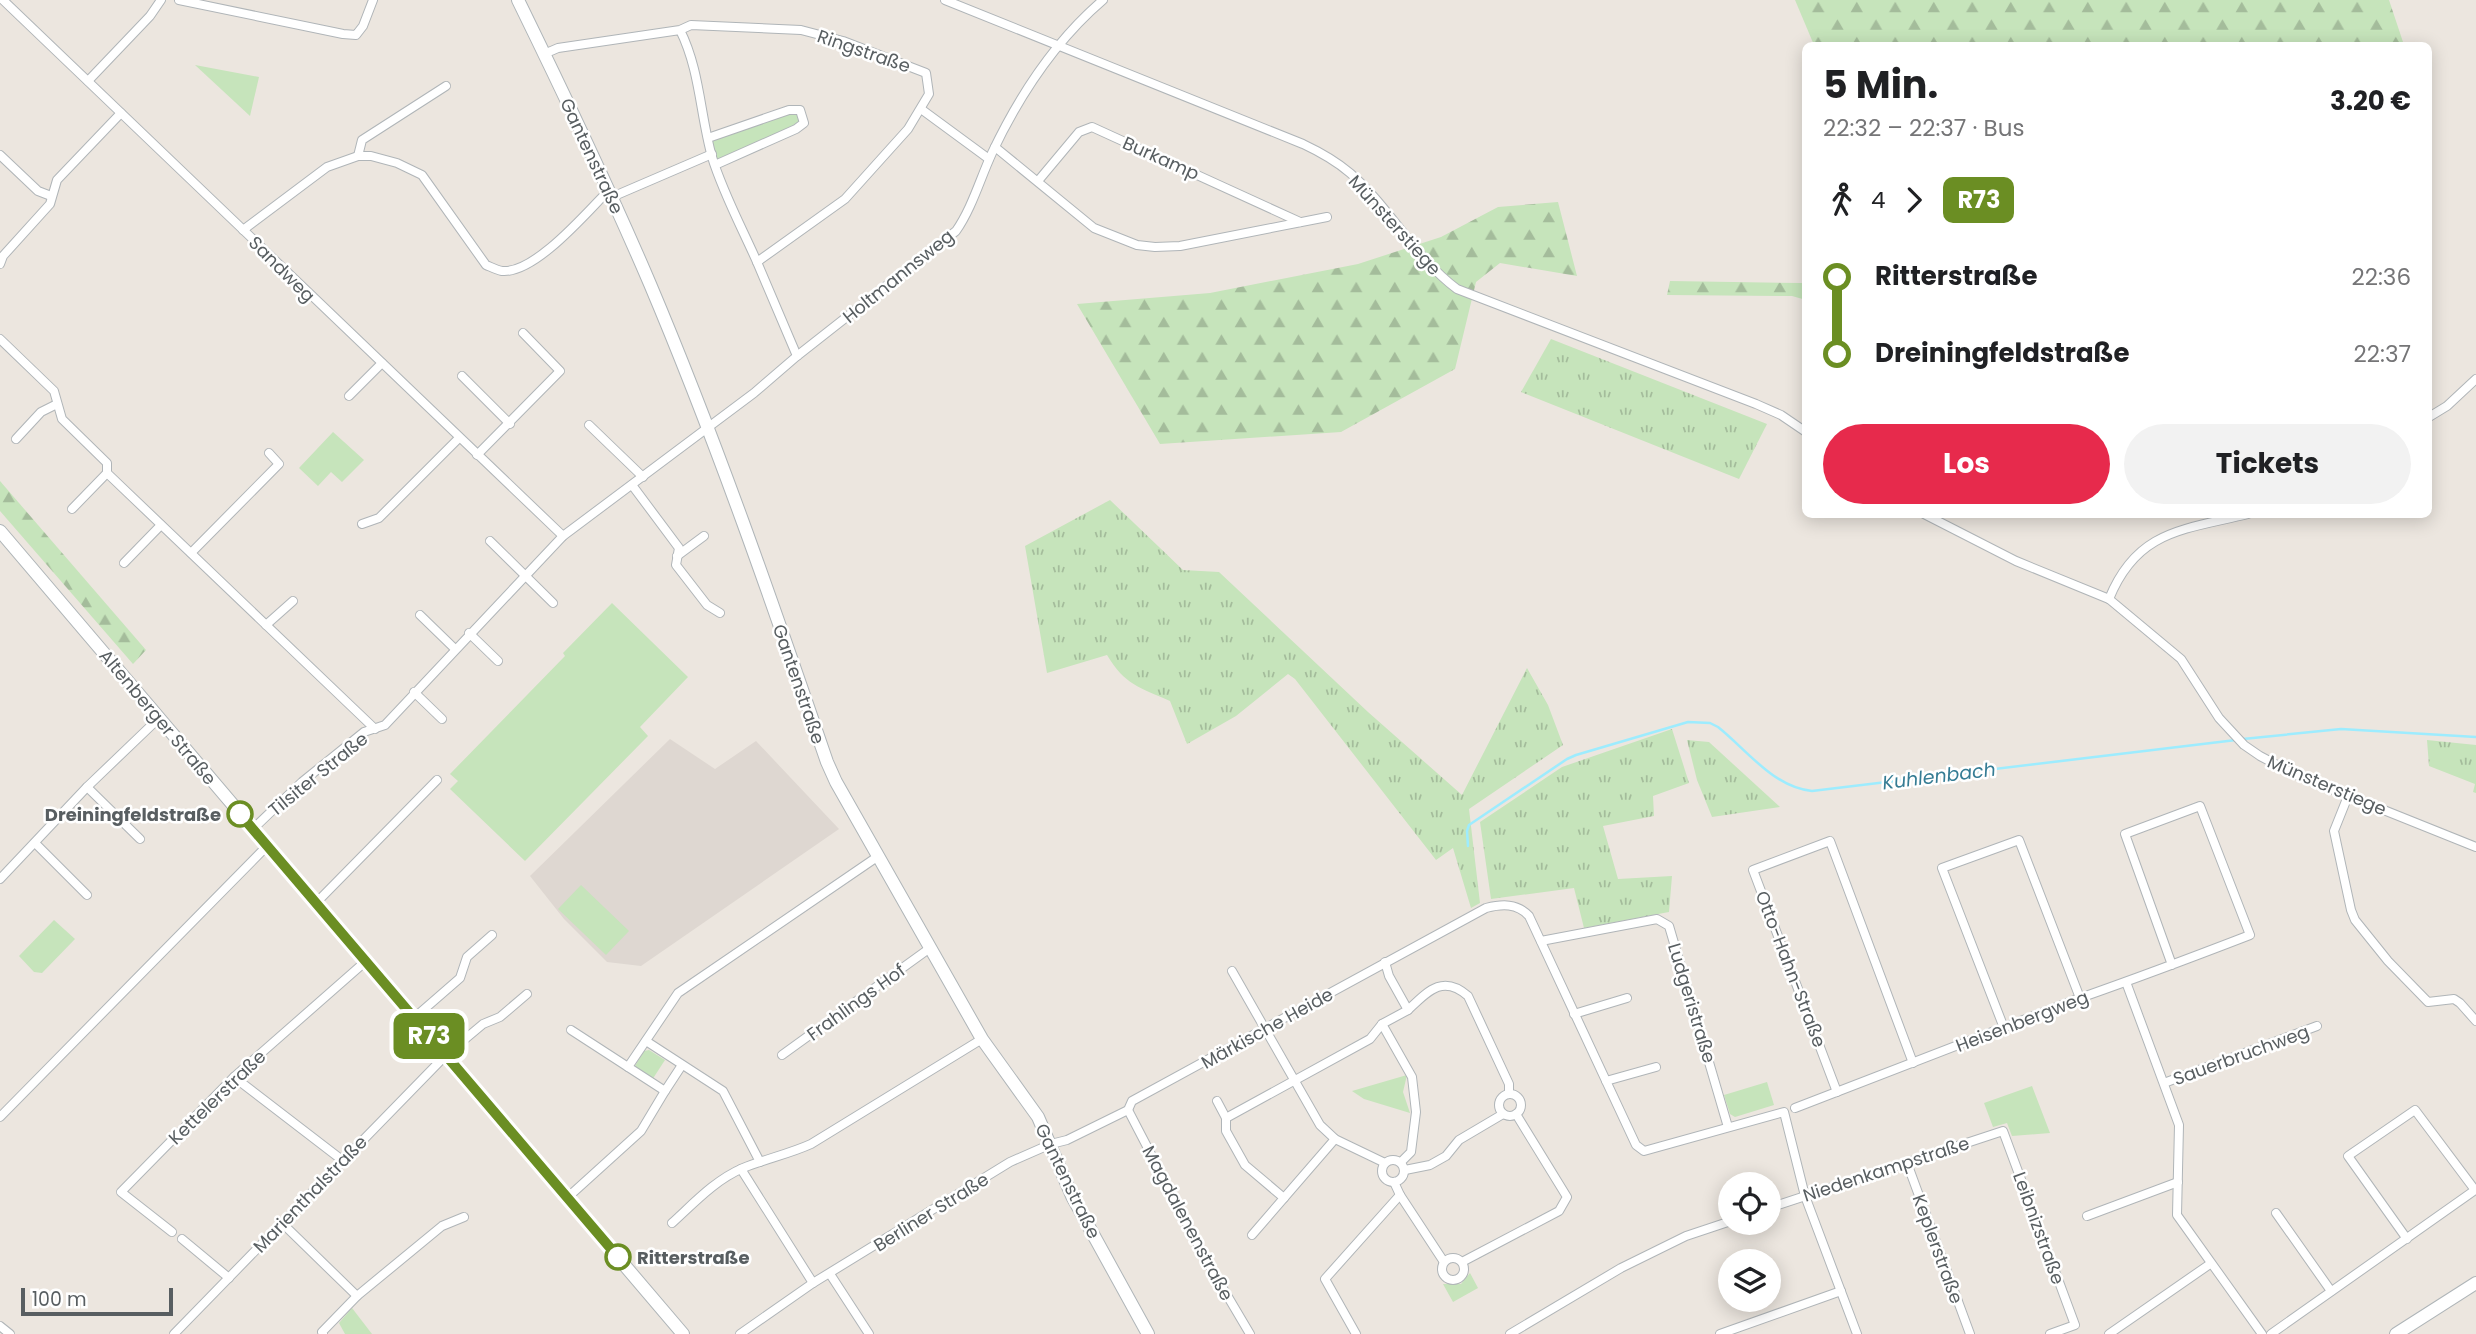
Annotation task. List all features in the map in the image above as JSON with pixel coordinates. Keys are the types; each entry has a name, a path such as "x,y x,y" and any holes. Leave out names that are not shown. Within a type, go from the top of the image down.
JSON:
{"street":[{"name":"Sandweg","path":"3,0 329,315 563,536"},
{"path":"88,81 162,0"},
{"path":"179,0 356,35 363,26 373,0"},
{"name":"Gantenstraße","path":"518,0 651,286 707,428 827,762 877,858 982,1039 1038,1117 1072,1196 1147,1334"},
{"name":"Münsterstiege","path":"945,0 1303,144 1333,160 1367,189 1433,269 1457,289 1756,404 1781,415 1802,429"},
{"name":"Holtmannsweg","path":"707,428 956,231 963,222 989,159 1017,105 1058,46 1102,0"},
{"name":"Ringstraße","path":"544,54 558,48 680,30 691,25 801,30 843,41 926,73 929,94 908,129 845,199 757,262"},
{"path":"680,30 698,82 715,165 797,356"},
{"path":"358,156 362,140 446,86"},
{"path":"921,109 989,159"},
{"path":"708,138 789,110 800,110 804,123 715,165"},
{"path":"1,258 50,204 57,180 121,113"},
{"name":"Burkamp","path":"1038,181 1079,132 1093,127 1300,222"},
{"path":"995,147 1094,228 1137,245 1180,246 1328,217"},
{"path":"0,155 38,191 51,196"},
{"path":"243,230 327,166 358,156 371,156 397,163 422,175 486,265 503,271 527,264 555,245 610,193 712,155"},
{"path":"477,455 560,371 523,333"},
{"path":"0,339 54,391 62,419 107,463 107,473 72,509"},
{"path":"349,396 382,363"},
{"path":"462,376 510,424"},
{"path":"2432,416 2476,379"},
{"path":"16,439 41,412 57,404"},
{"path":"589,425 643,477"},
{"name":"Tilsiter Straße","path":"253,829 302,782 365,732 385,725 454,648 563,536 707,428"},
{"path":"362,524 379,518 458,438"},
{"path":"191,553 279,464 269,453"},
{"path":"107,473 375,729"},
{"path":"632,485 679,548 676,565 707,606 720,613"},
{"name":"Münsterstiege","path":"1932,518 2016,561 2109,599 2181,659 2219,718 2244,746 2277,766 2476,847"},
{"path":"2109,599 2116,580 2142,548 2156,539 2179,531 2232,518"},
{"path":"124,563 161,525"},
{"name":"Altenberger Straße","path":"0,531 683,1334"},
{"path":"677,556 704,536"},
{"path":"490,541 553,603"},
{"path":"265,625 293,601"},
{"path":"420,615 454,648"},
{"path":"469,633 498,661"},
{"path":"414,692 442,719"},
{"path":"0,880 87,787 159,718"},
{"path":"316,903 437,779"},
{"path":"87,787 141,839"},
{"path":"2348,796 2334,831 2355,920 2388,961 2428,1002 2454,999 2476,1021"},
{"name":"Heisenbergweg","path":"1794,1108 2080,999 2172,965 2250,935 2200,806 2125,834 2172,965"},
{"path":"2004,1028 1941,868 2019,840 2080,999"},
{"name":"Otto-Hahn-Straße","path":"1837,1092 1753,870 1830,841 1913,1063"},
{"path":"34,843 87,895"},
{"path":"0,1117 268,845"},
{"path":"628,1067 671,1000 877,858"},
{"name":"Märkische Heide","path":"1051,1144 1067,1140 1128,1110 1132,1101 1486,908 1499,905 1523,909 1541,941"},
{"name":"Ludgeristraße","path":"1541,941 1657,919 1669,926 1728,1127"},
{"path":"414,1018 460,978 467,957 492,935"},
{"path":"1541,941 1636,1145 1644,1151 1784,1112 1805,1196 1857,1334"},
{"name":"Frahlings Hof","path":"782,1055 930,948"},
{"name":"Kettelerstraße","path":"172,1232 121,1192 234,1077 366,961"},
{"path":"1385,962 1389,976 1408,1010"},
{"path":"1232,971 1320,1125 1335,1139 1385,1163"},
{"name":"Sauerbruchweg","path":"2126,982 2179,1125 2177,1215 2262,1334"},
{"path":"1226,1118 1370,1039 1382,1024 1408,1010 1423,995 1442,985 1456,986 1468,996 1509,1084 1509,1094"},
{"path":"446,1055 482,1024 500,1017 527,994"},
{"path":"1574,1014 1627,998"},
{"path":"1382,1024 1412,1077 1416,1112 1411,1152 1403,1166 1402,1178 1394,1182"},
{"name":"Sauerbruchweg","path":"2164,1083 2317,1026"},
{"path":"571,1030 665,1091"},
{"path":"672,1223 715,1184 741,1169 811,1144 982,1039"},
{"path":"646,1041 723,1091 760,1162"},
{"name":"Marienthalstraße","path":"174,1334 446,1055"},
{"path":"567,1198 641,1131 682,1065"},
{"path":"1606,1081 1656,1067"},
{"path":"234,1077 342,1160"},
{"path":"1444,1262 1452,1258 1462,1262 1462,1276 1455,1280 1446,1278 1442,1271 1444,1262 1394,1182 1386,1179 1382,1171 1385,1163 1393,1159 1403,1166 1430,1166 1446,1156 1460,1140 1503,1114 1516,1114 1521,1104 1517,1097 1509,1094 1501,1098 1499,1106 1503,1114"},
{"path":"1217,1101 1226,1118 1226,1131 1245,1165 1284,1198"},
{"name":"Magdalenenstraße","path":"1128,1110 1205,1258 1250,1334"},
{"path":"2271,1334 2407,1239 2475,1190 2415,1110 2347,1156 2407,1239"},
{"path":"1462,1262 1559,1210 1567,1197 1516,1114"},
{"name":"Niedenkampstraße","path":"1781,1204 2003,1131"},
{"name":"Leibnizstraße","path":"2003,1131 2075,1325 2050,1334"},
{"path":"1252,1235 1335,1139"},
{"name":"Berliner Straße","path":"740,1334 813,1283 1010,1163 1051,1144"},
{"name":"Keplerstraße","path":"1907,1163 1970,1334"},
{"path":"741,1169 813,1283"},
{"path":"2087,1216 2178,1182"},
{"path":"1356,1334 1325,1279 1400,1195"},
{"path":"2276,1213 2331,1292"},
{"path":"323,1334 357,1296 442,1226 464,1217"},
{"path":"282,1223 357,1296"},
{"path":"1510,1334 1643,1257 1686,1236 1718,1225"},
{"path":"182,1239 229,1278"},
{"path":"2109,1334 2210,1264"},
{"path":"830,1274 869,1334"},
{"path":"2396,1334 2476,1283"},
{"path":"1720,1334 1841,1291"},
{"path":"0,1326 10,1334"}],"shaded area":[{"path":"670,739 715,769 756,741 839,829 641,966 607,962 564,919 530,876"}],"green space":[{"path":"1795,0 2389,0 2403,42 1813,42"},
{"path":"195,65 259,77 250,116"},
{"path":"790,112 798,112 801,122 794,128 717,162 710,139"},
{"path":"1558,202 1577,276 1500,263 1476,282 1455,369 1341,432 1160,444 1077,304 1210,293 1358,264 1441,237 1498,207"},
{"path":"1670,281 1802,283 1802,299 1792,296 1667,295"},
{"path":"1551,339 1767,424 1739,479 1521,392"},
{"path":"333,432 364,460 342,482 331,472 318,486 299,468"},
{"path":"0,481 146,650 133,664 0,511"},
{"path":"1110,500 1183,570 1219,572 1368,712 1462,795 1527,668 1548,705 1563,745 1469,809 1480,903 1471,908 1453,848 1436,860 1295,679 1288,674 1236,716 1187,744 1170,701 1127,679 1107,655 1047,673 1025,546"},
{"path":"612,603 688,677 640,727 648,736 525,861 450,789 458,781 450,774 565,656 563,653"},
{"path":"1672,729 1689,783 1653,796 1654,816 1603,826 1618,879 1672,876 1669,912 1584,928 1574,888 1491,899 1480,822 1562,767"},
{"path":"1687,740 1709,742 1780,807 1712,817 1697,780"},
{"path":"2427,740 2476,745 2476,793 2473,792 2475,784 2429,766"},
{"path":"581,885 629,931 606,955 558,909"},
{"path":"54,920 75,939 42,973 34,972 19,956"},
{"path":"649,1050 665,1060 652,1080 637,1071 635,1066 644,1051"},
{"path":"1407,1075 1403,1092 1410,1113 1364,1099 1352,1091"},
{"path":"1767,1082 1774,1105 1735,1117 1730,1114 1724,1095"},
{"path":"2032,1086 2050,1133 2012,1136 2007,1123 1993,1127 1984,1103"},
{"path":"1470,1273 1478,1288 1453,1302 1443,1284 1461,1284"},
{"path":"352,1308 372,1334 345,1334 339,1323"}],"waterway":[{"name":"Kuhlenbach","path":"1468,846 1469,825 1567,759 1688,722 1710,723 1718,727 1773,775 1785,783 1812,791 2236,740"},
{"name":"Kuhlenbach","path":"2243,739 2341,729 2476,737"}],"bus line":[{"name":"R73","path":"240,814 618,1257"}],"place":[{"name":"Dreiningfeldstraße","path":"240,814"},
{"name":"Ritterstraße","path":"618,1257"}]}
